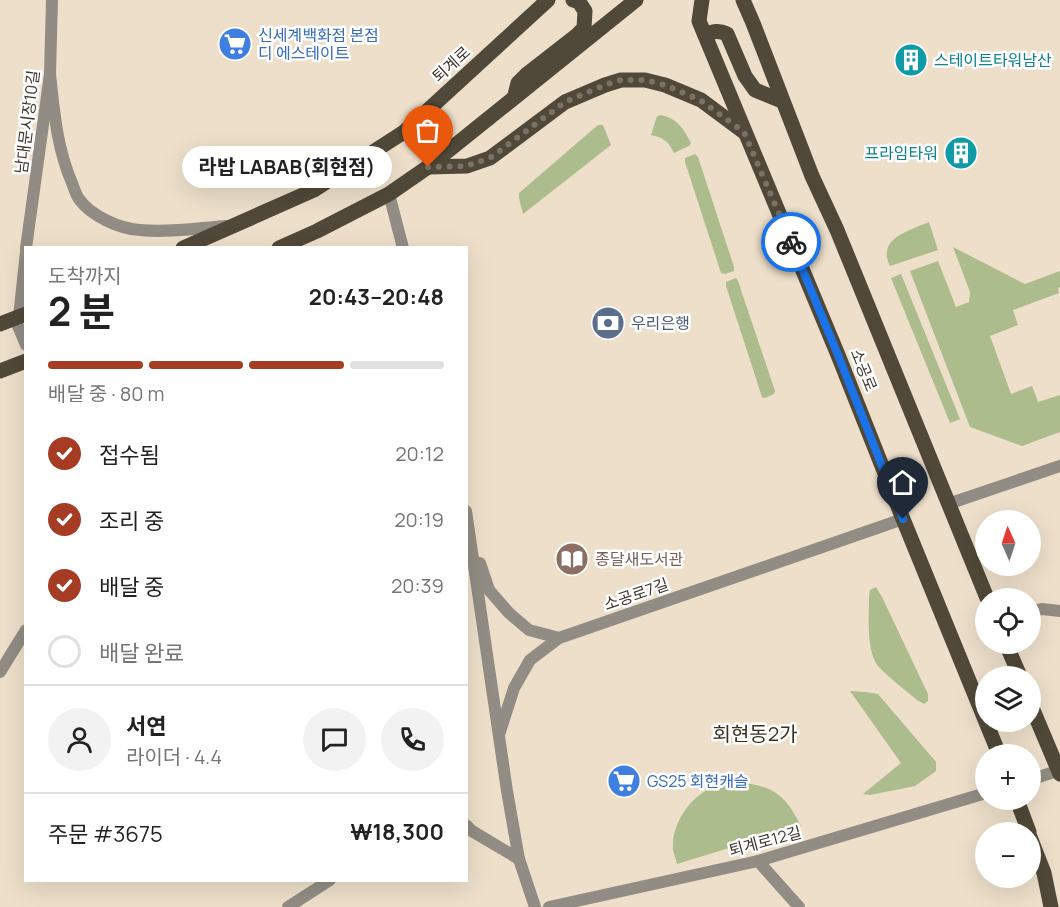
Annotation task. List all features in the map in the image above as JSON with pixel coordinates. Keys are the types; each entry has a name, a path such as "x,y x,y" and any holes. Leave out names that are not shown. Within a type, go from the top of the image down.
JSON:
{"main road":[{"path":"547,2 561,0"},
{"path":"514,98 518,83 584,28 585,11 579,2 573,0"},
{"path":"283,246 389,194 428,167 636,0"},
{"name":"소공로","path":"702,0 699,21 838,355 995,744"},
{"name":"소공로","path":"742,0 983,588"},
{"path":"753,23 757,0"},
{"name":"퇴계로","path":"188,246 314,190 404,132 547,2"},
{"path":"705,35 720,31 727,34 744,76 755,90 782,101"},
{"path":"428,167 466,166 490,158 565,102 621,80 645,80 665,85 700,100 744,132"},
{"path":"0,324 20,316"},
{"path":"0,371 24,362"},
{"path":"1041,728 1060,772"},
{"path":"1041,865 1051,907"}],"street":[{"name":"남대문시장10길","path":"27,246 50,74 52,0"},
{"path":"50,74 55,125 65,169 79,199 92,212 121,227 140,231 174,231 236,225"},
{"path":"389,194 402,246"},
{"name":"남대문시장10길","path":"20,316 24,272"},
{"path":"20,316 24,335"},
{"path":"948,504 1060,466"},
{"path":"468,514 478,558 489,590 529,630 559,638"},
{"name":"소공로7길","path":"500,735 514,688 530,660 559,638 903,519"},
{"path":"468,524 519,859 536,907"},
{"path":"1041,609 1060,611"},
{"path":"0,672 24,633"},
{"path":"1041,777 1060,772"},
{"name":"퇴계로12길","path":"549,907 758,861 975,797"},
{"path":"468,827 519,859"},
{"path":"758,861 799,907"},
{"path":"288,907 327,882"}],"green space":[{"path":"661,115 679,125 691,143 689,146 674,153 665,141 651,135 657,116"},
{"path":"598,125 603,125 611,145 523,214 519,193"},
{"path":"695,154 698,157 734,267 734,271 725,274 721,273 685,162 685,158"},
{"path":"929,222 938,250 890,266 887,254 892,241"},
{"path":"953,247 1025,284 1060,271 1059,293 1013,310 1018,325 990,336 1011,394 1032,386 1038,402 1060,395 1060,432 1022,446 970,427 910,271 938,261 956,307 969,302 970,292"},
{"path":"901,274 960,419 950,423 891,278"},
{"path":"736,278 775,391 774,394 765,398 762,397 726,286 726,282"},
{"path":"876,587 928,694 928,701 924,704 887,675 874,659 869,633 869,597 870,590"},
{"path":"850,691 878,694 936,762 936,771 915,786 870,795 863,794 901,763"},
{"path":"738,782 760,786 777,794 789,806 801,826 677,864 673,839 680,819 692,801 721,784"}],"way so far":[{"path":"428,167 466,166 490,158 565,102 621,80 645,80 665,85 700,100 744,132 791,242"}],"place":[{"name":"신세계백화점 본점 디 에스테이트","path":"235,44"},
{"name":"스테이트타워남산","path":"911,60"},
{"name":"프라임타워","path":"961,153"},
{"name":"라밥 LABAB(회현점)","path":"428,167"},
{"name":"우리은행","path":"608,323"},
{"name":"종달새도서관","path":"572,559"},
{"name":"GS25 회현캐슬","path":"624,781"}],"district":[{"name":"회현동2가","path":"755,733"}],"route":[{"path":"791,242 903,519"}]}
